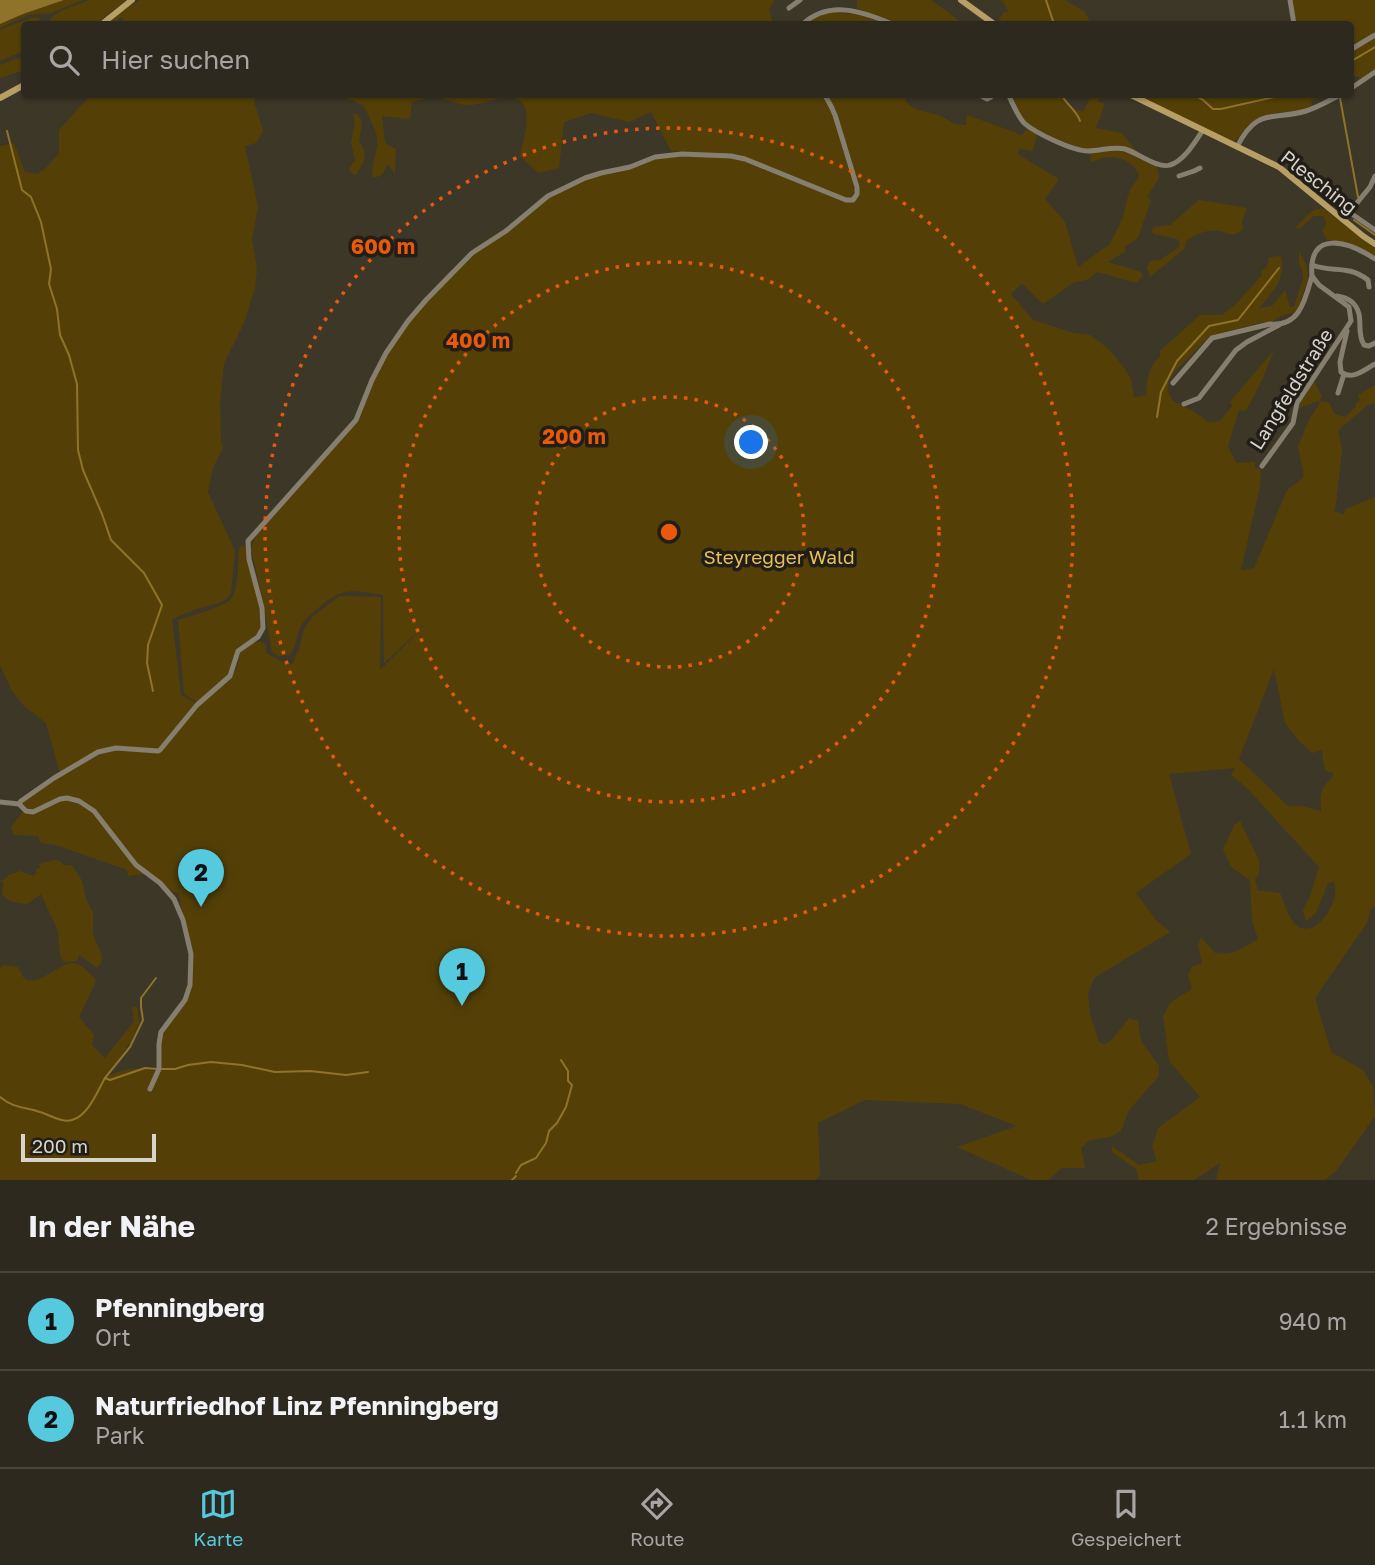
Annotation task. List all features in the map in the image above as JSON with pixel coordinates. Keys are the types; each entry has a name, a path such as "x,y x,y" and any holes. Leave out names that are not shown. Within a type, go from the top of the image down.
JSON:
{"main road":[{"path":"106,21 132,0"},
{"path":"961,0 990,21"},
{"path":"0,98 21,87"},
{"name":"Plesching","path":"1137,98 1285,171 1375,244"}],"street":[{"path":"789,8 800,0"},
{"path":"1290,0 1294,21"},
{"path":"806,21 819,11 840,5 884,21"},
{"path":"1354,48 1375,35"},
{"path":"1354,86 1375,72"},
{"path":"19,804 54,778 98,752 116,748 160,750 197,705 230,676 238,651 258,636 264,622 249,559 248,541 356,420 372,380 395,339 426,300 472,253 509,229 552,193 594,175 662,156 731,156 846,200 853,200 857,187 835,115 826,98"},
{"path":"1010,98 1025,123 1072,148 1087,151 1123,149 1161,166 1170,165 1186,152 1203,130"},
{"path":"1237,147 1248,128 1258,120 1307,111 1334,98"},
{"path":"1179,176 1200,167"},
{"path":"1343,220 1370,187 1375,176"},
{"path":"1349,212 1375,230"},
{"path":"1184,404 1199,398 1243,344 1295,317 1304,302 1317,250 1329,242 1341,243 1375,258"},
{"path":"1312,265 1352,271 1368,281 1369,287"},
{"name":"Langfeldstraße","path":"1312,276 1351,311 1351,321 1340,362 1341,372 1350,376 1375,364"},
{"name":"Langfeldstraße","path":"1337,296 1344,296 1360,314 1361,341 1366,346 1375,343"},
{"path":"1173,383 1212,338 1269,324 1279,325"},
{"name":"Langfeldstraße","path":"1262,466 1293,423 1297,403 1348,328"},
{"path":"1338,393 1344,374"},
{"path":"0,802 19,804 26,811 33,812 67,798 79,801 99,816 136,864 160,883 174,900 183,920 191,954 190,985 185,1000 162,1032 159,1069 150,1090"}],"green space":[{"path":"64,0 83,0 51,13 28,15 0,28 0,24"},
{"path":"89,0 126,0 100,21 50,21 60,12"},
{"path":"140,0 774,0 769,10 772,21 125,21 121,17 117,21 110,21"},
{"path":"857,0 931,0 960,21 887,21 857,8"},
{"path":"999,0 1065,0 1085,12 1090,21 998,21 1004,12 1008,11 1003,1"},
{"path":"1291,0 1375,0 1375,32 1354,45 1354,21 1295,21"},
{"path":"833,12 854,12 880,21 808,21"},
{"path":"31,18 43,18 36,21 23,21"},
{"path":"21,22 21,52 0,61 0,30"},
{"path":"1375,36 1375,69 1361,79 1354,76 1354,49"},
{"path":"21,57 21,71 0,78 0,65"},
{"name":"Steyregger Wald","path":"88,98 255,98 263,131 256,143 245,146 258,207 252,239 257,269 255,288 244,323 224,363 220,402 223,447 213,468 208,492 235,551 231,593 221,602 172,619 181,695 200,705 232,676 241,650 250,644 259,641 266,644 266,653 292,664 304,629 313,616 340,596 381,597 380,670 428,622 384,663 383,595 341,593 326,602 304,622 290,655 278,656 272,652 251,549 255,537 352,423 371,378 423,300 442,279 473,249 517,220 544,196 601,171 606,175 674,156 731,157 849,202 857,199 860,186 836,110 828,98 906,98 913,108 954,123 966,125 967,115 1022,135 1026,129 1037,134 1033,151 1020,149 1017,154 1059,179 1045,199 1065,222 1078,267 1110,244 1123,217 1129,192 1139,176 1135,168 1124,160 1108,157 1091,162 1090,153 1116,150 1126,152 1157,166 1159,178 1147,197 1151,200 1138,238 1125,247 1125,252 1108,262 1139,271 1143,275 1137,283 1097,272 1089,279 1073,283 1043,304 1022,283 1011,294 1033,320 1074,333 1090,335 1109,349 1131,379 1134,398 1146,395 1149,374 1160,357 1160,351 1200,315 1222,315 1236,304 1262,275 1261,271 1267,267 1269,257 1281,256 1282,272 1277,285 1259,308 1272,306 1285,290 1290,307 1294,307 1303,279 1299,250 1307,267 1308,279 1297,311 1271,322 1210,336 1168,381 1169,395 1173,401 1208,422 1220,421 1233,405 1230,402 1274,350 1246,411 1239,410 1228,446 1236,463 1255,462 1255,468 1261,469 1260,486 1241,570 1254,568 1287,490 1304,477 1298,446 1320,403 1318,401 1299,408 1313,383 1322,397 1319,401 1329,402 1334,414 1345,417 1356,407 1355,404 1360,400 1358,395 1375,385 1375,403 1368,405 1338,430 1342,450 1334,511 1344,515 1345,509 1375,497 1375,906 1371,909 1367,923 1315,998 1331,1052 1363,1070 1373,1086 1375,1116 1336,1171 1325,1180 1216,1180 1220,1163 1194,1180 1139,1180 1136,1169 1112,1152 1112,1146 1139,1165 1157,1161 1152,1147 1158,1128 1200,1097 1169,1061 1163,1016 1171,1002 1192,989 1188,975 1192,967 1202,963 1198,945 1201,937 1215,953 1221,954 1238,950 1258,939 1252,921 1250,880 1231,867 1223,850 1234,825 1240,821 1259,860 1259,873 1255,880 1258,891 1280,893 1295,924 1310,928 1318,924 1325,917 1334,899 1334,882 1328,883 1316,913 1306,921 1303,910 1319,867 1247,788 1231,775 1235,768 1169,774 1191,854 1136,893 1156,920 1170,932 1094,978 1088,993 1090,1015 1099,1042 1110,1042 1129,1018 1138,1021 1141,1041 1159,1066 1159,1076 1129,1110 1121,1131 1110,1137 1090,1140 1081,1148 1085,1168 1061,1168 1049,1180 1031,1180 957,1147 1017,1126 960,1104 865,1100 818,1123 820,1176 815,1180 0,1180 0,968 3,965 18,967 23,977 36,980 71,963 84,968 95,978 95,983 79,1017 94,1035 92,1045 105,1058 134,1021 132,1007 137,1007 139,1022 131,1041 106,1077 133,1069 160,1072 164,1032 186,1002 193,967 179,893 173,892 151,873 128,876 127,870 56,845 41,843 38,836 14,835 11,827 23,811 23,802 60,773 46,723 24,706 12,691 0,665 0,146 14,143 25,172 37,174 59,153 59,130","holes":["1274,669 1285,723 1313,753 1322,750 1326,771 1333,773 1322,792 1321,811 1288,806 1239,759"]},
{"path":"347,98 427,98 412,102 410,119 382,116 385,143 396,149 395,174 388,164 382,175 373,178 377,138 364,106"},
{"path":"441,98 502,98 479,104 461,104"},
{"path":"514,98 823,98 832,112 855,190 851,198 845,198 763,165 699,152 671,151 651,112 629,122 591,113 564,122 559,168 538,173 520,156 527,118 521,102"},
{"path":"1013,98 1063,98 1071,108 1083,112 1090,98 1100,98 1098,101 1105,104 1096,128 1122,133 1136,151 1082,148 1060,141 1023,119"},
{"path":"1142,98 1318,98 1311,101 1312,105 1306,109 1256,119 1232,142"},
{"path":"353,114 357,114 362,122 359,142 365,154 355,175 349,169 355,160 351,143 355,122"},
{"path":"1199,200 1247,208 1242,221 1243,230 1233,235 1209,231 1187,240 1184,249 1150,277 1147,267 1150,261 1160,260 1179,247 1180,242 1153,234 1152,230 1154,227 1170,225"},
{"path":"1316,209 1324,209 1375,248 1375,256 1340,241 1327,240 1322,231 1326,224 1324,216 1314,216 1299,229 1296,227"},
{"path":"243,545 246,548 263,623 259,634 240,647 228,677 197,702 184,694 178,620 214,608 231,599 237,582 239,548"},
{"path":"54,860 63,865 71,865 83,884 86,900 93,912 93,934 102,956 97,968 79,955 77,961 64,962 60,956 58,931 41,894 27,904 16,903 2,894 4,882 0,882 9,875 20,871 33,876 36,869 40,868 39,864"}],"shaded area":[{"path":"0,0 64,0 0,24"}],"waterway":[{"path":"1046,0 1053,21"},
{"path":"1354,60 1375,47"},
{"path":"1064,98 1080,121"},
{"path":"1200,98 1213,109 1269,98"},
{"path":"1340,98 1358,197"},
{"path":"7,131 22,190 31,197 41,222 51,269 49,284 57,309 60,335 77,384 78,450 83,470 111,540 144,573 162,605 148,645 147,663 153,691"},
{"path":"1354,220 1375,235"},
{"path":"1157,417 1161,392 1177,361 1209,326 1238,320 1279,268"},
{"path":"105,1078 130,1047 143,1020 141,998 156,978"},
{"path":"516,1173 521,1165 536,1158 546,1143 549,1131 566,1107 572,1085 561,1060"},
{"path":"161,1069 211,1062 275,1072 310,1071 346,1075 368,1072"},
{"path":"0,1097 14,1105 68,1121 83,1114 105,1078 110,1080 145,1068 157,1069"},
{"path":"512,1180 516,1176"}],"place":[{"name":"Naturfriedhof Linz Pfenningberg","path":"201,907"},
{"name":"Pfenningberg","path":"462,1006"}]}
